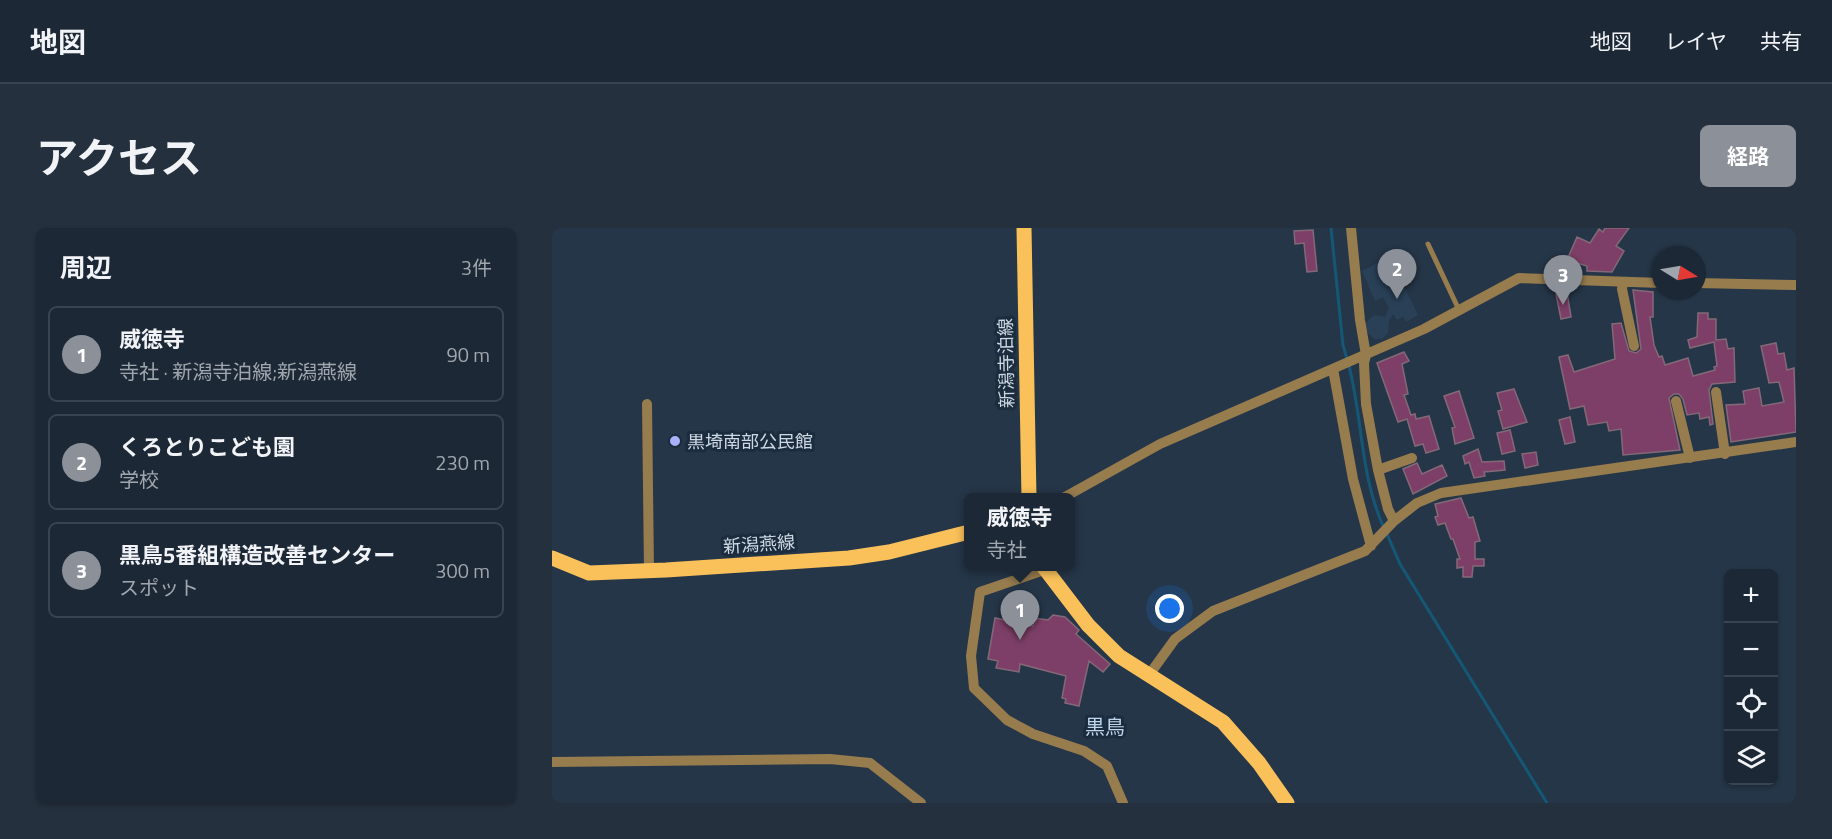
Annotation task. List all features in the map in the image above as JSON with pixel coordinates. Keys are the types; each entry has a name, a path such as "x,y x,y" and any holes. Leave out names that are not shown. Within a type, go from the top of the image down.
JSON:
{"main road":[{"name":"新潟寺泊線","path":"1024,228 1029,493"},
{"name":"新潟燕線","path":"552,558 589,573 648,571 849,558 889,552 964,533"},
{"path":"1046,571 1096,633 1119,657 1223,722 1259,763 1287,803"}],"street":[{"path":"1351,228 1366,404 1378,470 1393,523"},
{"path":"1072,493 1160,444 1363,356 1519,278 1652,283"},
{"path":"1623,282 1622,289 1634,346"},
{"path":"1706,284 1796,285"},
{"path":"1336,368 1353,479 1374,543"},
{"path":"1716,392 1725,454"},
{"path":"1676,401 1690,458"},
{"path":"647,404 648,571"},
{"path":"1149,675 1175,639 1213,611 1316,569 1347,560 1374,543 1417,503 1441,493 1796,442"},
{"path":"1378,470 1412,458"},
{"path":"1036,571 980,592 971,656 974,688 1007,720 1033,734 1084,751 1107,766 1123,803"},
{"path":"552,762 830,759 870,763 921,803"}],"lane":[{"path":"1428,244 1459,310"}],"shaded area":[{"path":"1389,257 1418,315 1406,322 1403,317 1397,320 1393,314 1389,321 1388,333 1382,339 1375,339 1366,332 1366,322 1374,315 1385,317 1389,308 1383,297 1375,301 1362,271"}],"building":[{"path":"1605,228 1629,228 1616,246 1624,251 1612,272 1587,271 1587,266 1567,260 1577,237 1590,243 1599,229 1603,232"},
{"path":"1313,230 1317,271 1307,272 1304,243 1295,244 1294,231"},
{"path":"1633,290 1652,292 1653,317 1650,317 1654,345 1665,365 1688,358 1693,376 1715,370 1714,367 1717,366 1714,342 1690,348 1688,340 1697,337 1698,313 1708,313 1708,319 1716,319 1716,340 1726,339 1728,349 1734,348 1735,382 1712,384 1709,390 1713,424 1710,425 1709,417 1700,419 1699,413 1687,415 1683,399 1679,394 1674,394 1669,398 1680,450 1623,455 1621,429 1609,431 1607,422 1588,425 1584,406 1570,409 1559,357 1568,355 1574,372 1615,359 1612,324 1621,323 1629,351 1636,353 1641,349"},
{"path":"1567,292 1571,317 1561,319 1556,294"},
{"path":"1776,343 1778,354 1784,353 1787,370 1794,368 1796,432 1731,442 1726,405 1745,404 1743,391 1759,388 1762,406 1784,402 1779,382 1769,383 1761,346"},
{"path":"1404,352 1409,361 1402,364 1408,394 1404,395 1411,415 1415,414 1416,419 1429,416 1439,449 1426,453 1423,444 1415,446 1407,419 1398,422 1377,363"},
{"path":"1514,389 1527,422 1503,429 1498,411 1502,410 1497,393"},
{"path":"1459,391 1474,438 1455,444 1452,428 1455,427 1444,396"},
{"path":"1570,417 1575,442 1565,444 1559,420"},
{"path":"1510,430 1515,451 1502,454 1497,433"},
{"path":"1478,449 1482,462 1504,461 1505,470 1484,472 1485,476 1474,478 1469,462 1465,464 1463,456"},
{"path":"1536,452 1538,465 1525,468 1522,454"},
{"path":"1417,463 1422,474 1442,465 1447,476 1413,494 1403,469"},
{"path":"1461,498 1469,518 1473,517 1480,541 1475,542 1475,559 1484,559 1484,566 1473,566 1472,577 1463,577 1463,567 1457,568 1457,559 1460,559 1453,539 1445,523 1438,525 1435,517 1438,516 1435,504"},
{"path":"1053,615 1065,617 1079,630 1076,634 1110,664 1103,672 1089,661 1079,706 1065,703 1066,699 1062,698 1066,676 1020,664 1019,672 996,668 998,661 988,659 995,618 1033,626 1034,618 1048,620"}],"waterway":[{"path":"1331,228 1343,345 1347,359"},
{"path":"1349,366 1370,488 1384,528"},
{"path":"1387,534 1400,564 1547,803"}],"place":[{"name":"くろとりこども園","path":"1397,299"},
{"name":"黒鳥5番組構造改善センター","path":"1563,305"},
{"name":"黒埼南部公民館","path":"675,441"},
{"name":"威徳寺","path":"1020,640"}],"district":[{"name":"黒鳥","path":"1105,726"}]}
